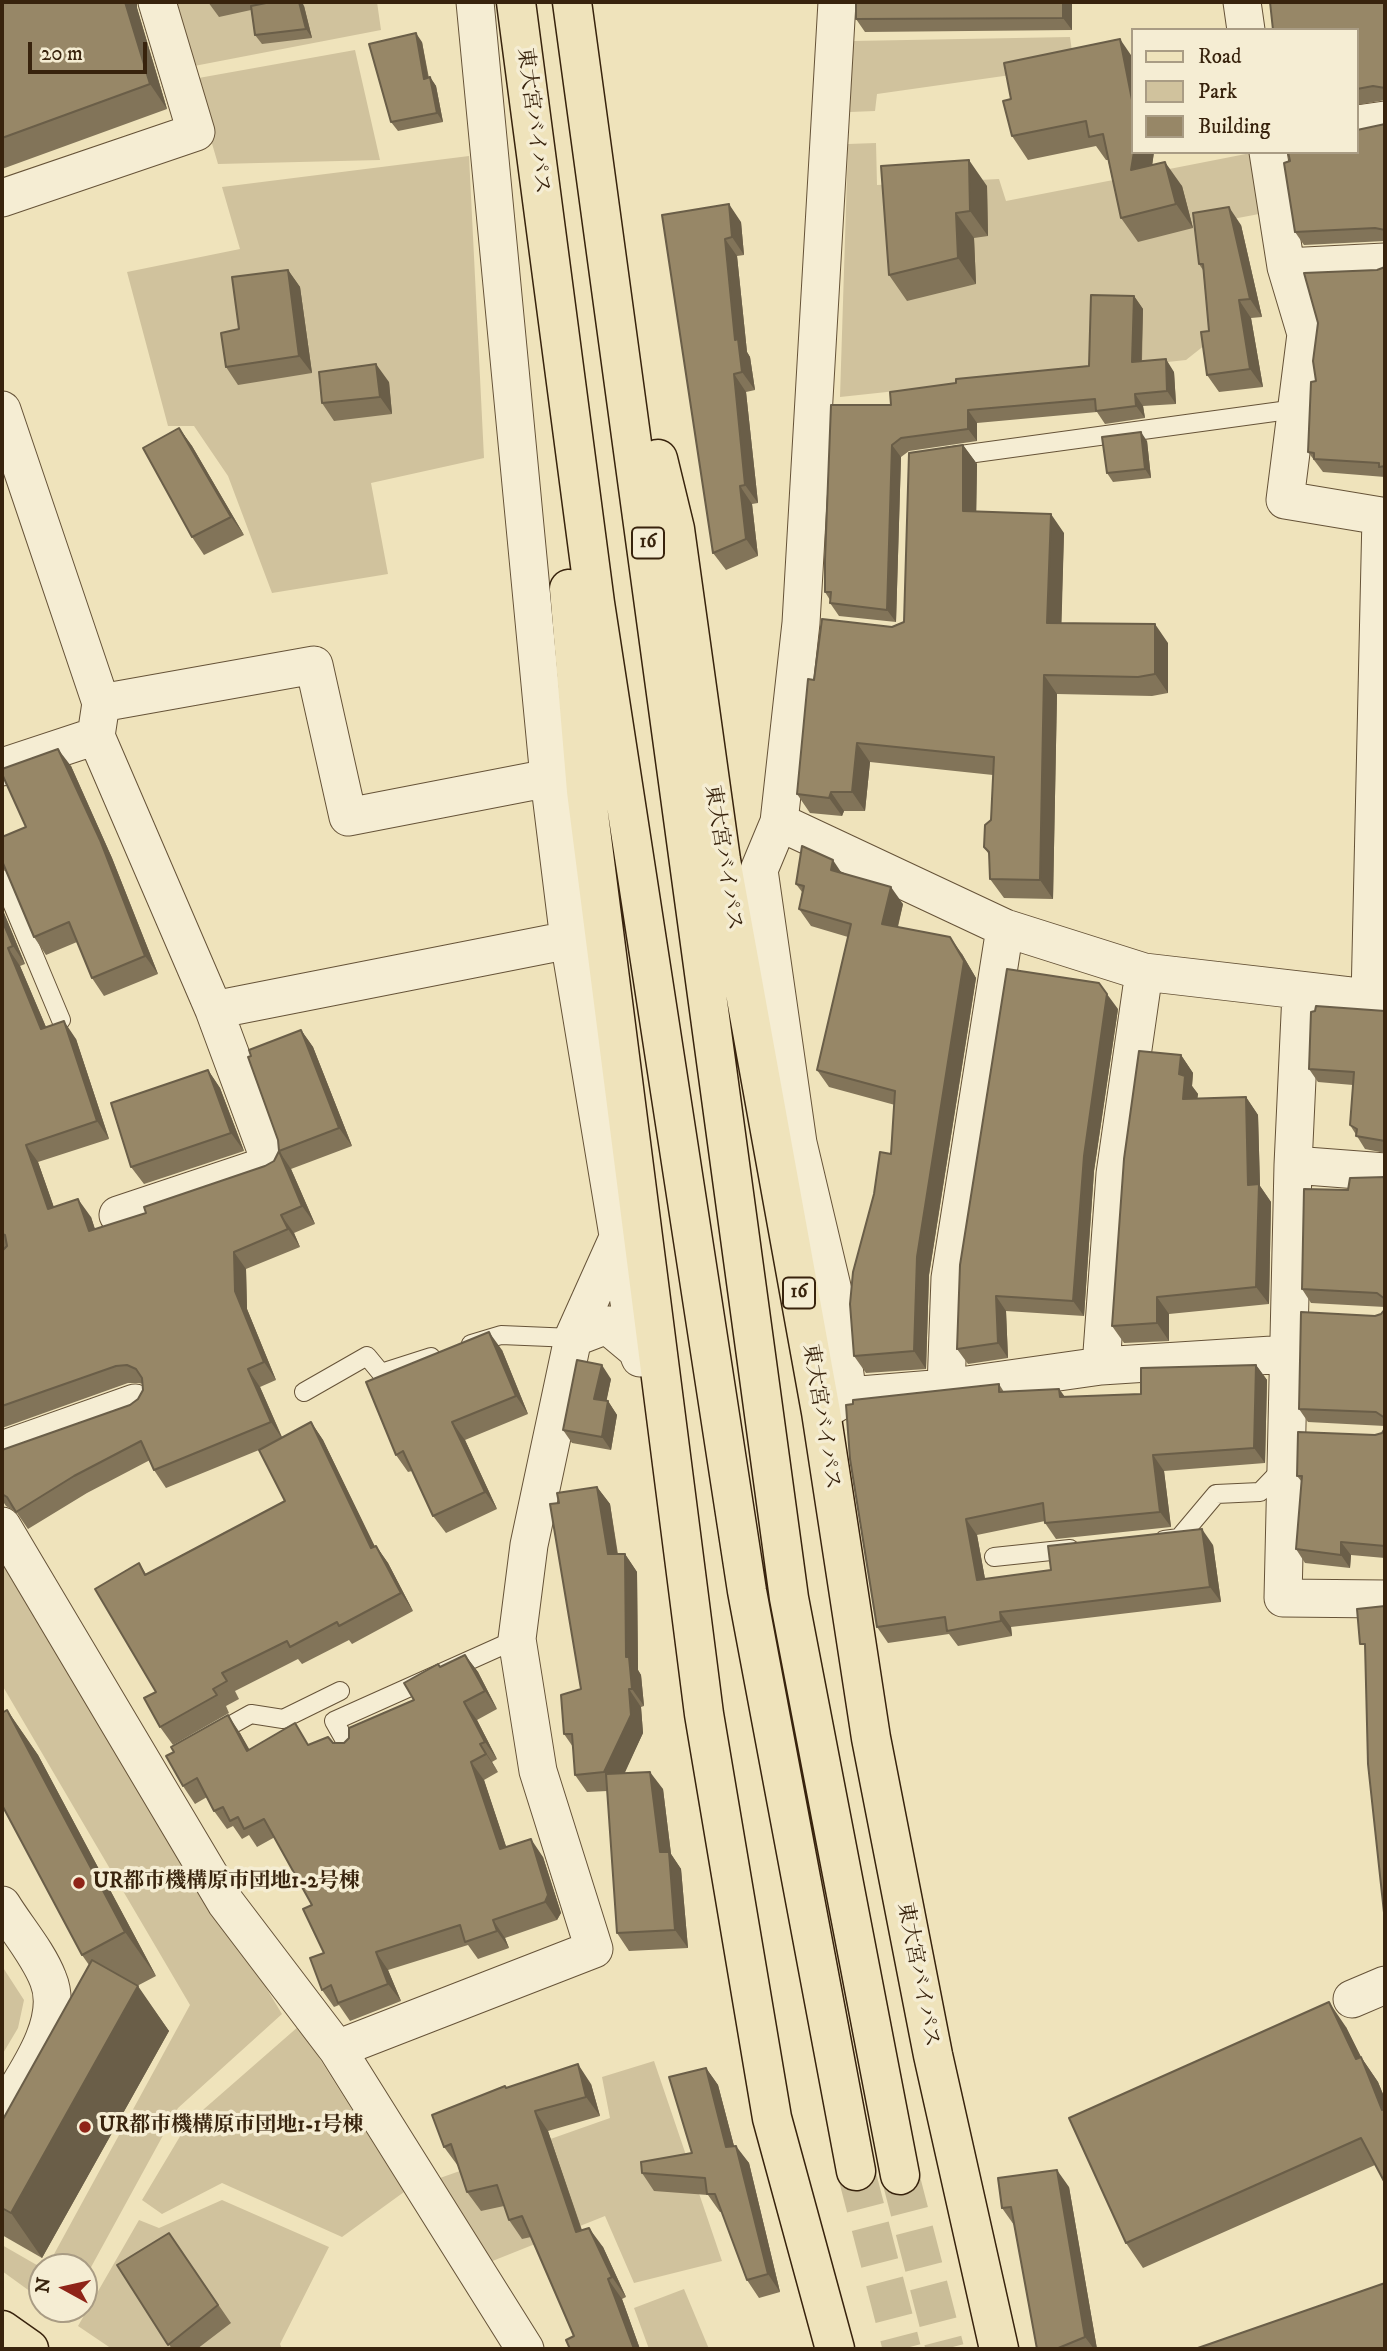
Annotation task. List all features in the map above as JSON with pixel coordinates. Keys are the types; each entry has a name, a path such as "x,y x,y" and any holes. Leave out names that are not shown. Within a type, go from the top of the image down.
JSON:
{"main road":[{"name":"東大宮バイパス","path":"516,2 595,603 747,1591 856,2171"},
{"name":"東大宮バイパス","path":"572,2 789,1598 900,2175"},
{"name":"東大宮バイパス","path":"604,235 675,529 721,860 834,1404 873,1751 933,2055 999,2349"},
{"name":"東大宮バイパス","path":"547,241 565,534 586,792 704,1714 772,2118 835,2349"},
{"path":"2,2330 29,2349"}],"street":[{"path":"2,198 196,132 157,2"},
{"path":"475,2 549,778 569,940 637,1350 670,1449"},
{"path":"837,2 808,624 779,822 759,870 798,1143 834,1295 834,1404 1101,1366 1288,1354"},
{"path":"1241,2 1246,28"},
{"path":"1359,124 1385,120"},
{"path":"779,822 1006,928 1144,972 1301,993 1377,1000 1383,516 1285,500 1306,334 1286,267 1268,154"},
{"path":"1286,267 1385,262"},
{"path":"2,410 99,719 214,1010 271,1164 118,1215"},
{"path":"2,767 99,719 314,665 348,817 549,778"},
{"path":"946,1388 950,1278 1006,928"},
{"path":"214,1010 569,940"},
{"path":"1101,1366 1115,1174 1144,972"},
{"path":"1301,993 1293,1165 1297,1313 1288,1354 1292,1443 1283,1598 1385,1599"},
{"path":"1293,1165 1385,1172"},
{"path":"337,2049 594,1949 538,1771 517,1639 529,1545 573,1338 617,1240"},
{"path":"573,1338 607,1325 637,1350"},
{"path":"2,1450 135,1403"},
{"path":"2,1526 154,1769 226,1903 337,2049 525,2349"},
{"path":"2,1905 49,1980 51,2013 43,2044 2,2113"},
{"path":"1352,1998 1385,1985"}],"lane":[{"path":"925,460 1296,409"},
{"path":"2,879 61,1020"},
{"path":"304,1392 367,1356 381,1373 501,1335 573,1338"},
{"path":"1139,1542 1179,1538 1216,1494 1260,1492 1292,1443"},
{"path":"994,1557 1086,1547"},
{"path":"351,1751 334,1721 517,1639"},
{"path":"194,1746 251,1714 283,1719 340,1691"}],"green space":[{"path":"171,2 377,2 381,30 189,67"},
{"path":"1070,37 1074,66 877,94 875,111 850,112 853,41"},
{"path":"355,50 380,160 218,164 193,79"},
{"path":"876,143 877,185 999,179 1006,201 1256,154 1259,214 1201,225 1210,341 1186,360 840,397 848,144"},
{"path":"469,156 484,458 371,483 388,574 272,593 228,476 194,426 168,426 127,272 240,249 222,187"},
{"path":"2,1552 282,2014 178,2108 98,2254 55,2253 190,2005 2,1685"},
{"path":"2,1966 24,2000 18,2028 2,2055"},
{"path":"299,2026 404,2192 342,2237 222,2183 162,2214 142,2200 188,2123"},
{"path":"654,2061 722,2261 634,2283 605,2216 490,2262 440,2178 610,2118 602,2077"},
{"path":"222,2200 329,2247 280,2344 282,2349 112,2349 78,2326 80,2323 98,2323 98,2291 139,2220 159,2228"},
{"path":"2,2245 28,2260 28,2290 2,2271"},
{"path":"684,2289 709,2349 649,2349 634,2308"}],"building":[{"path":"2,2 125,2 150,84 2,138"},
{"path":"271,2 299,2 306,29 255,35 251,6"},
{"path":"856,2 1063,2 1063,18 856,19"},
{"path":"1270,2 1385,2 1385,88 1373,86 1359,89 1359,28 1273,28"},
{"path":"416,33 424,79 430,77 437,113 391,122 369,44"},
{"path":"1120,39 1132,100 1134,154 1131,170 1165,162 1176,204 1121,218 1103,134 1089,137 1086,121 1012,136 1003,101 1011,99 1004,63"},
{"path":"1385,124 1385,230 1375,228 1295,232 1284,163 1290,161 1288,154 1359,154 1359,130"},
{"path":"969,160 970,211 956,213 958,258 889,275 881,166"},
{"path":"729,204 732,237 725,239 735,340 738,339 742,372 734,374 745,485 740,486 746,539 713,553 662,215"},
{"path":"1229,207 1250,299 1239,300 1250,369 1207,375 1201,332 1209,331 1203,264 1199,264 1193,213"},
{"path":"1385,267 1385,466 1379,467 1379,463 1314,459 1314,453 1308,452 1311,382 1316,381 1313,361 1318,323 1304,273 1377,270"},
{"path":"288,270 299,356 226,367 221,333 239,329 232,277"},
{"path":"1091,295 1134,296 1132,362 1166,359 1167,391 1135,394 1136,406 1096,411 1095,399 968,410 968,429 901,438 892,445 887,610 830,603 831,592 825,592 825,559 831,405 891,405 890,392 956,383 956,379 1089,366"},
{"path":"376,364 380,397 322,403 319,372"},
{"path":"179,428 231,517 192,537 143,448"},
{"path":"1141,432 1145,469 1107,473 1102,437"},
{"path":"963,445 963,511 1051,514 1047,623 1155,624 1155,674 1138,677 1044,675 1040,880 990,879 989,852 984,847 985,825 991,820 994,757 857,743 852,792 831,792 829,798 797,794 808,679 814,680 822,619 892,627 904,622 909,453"},
{"path":"58,749 100,840 145,956 92,978 69,922 34,937 2,861 2,837 26,827 2,769"},
{"path":"802,846 833,860 831,870 891,887 882,924 950,937 964,961 917,1257 914,1351 854,1356 850,1304 853,1272 874,1194 880,1152 891,1154 895,1091 817,1070 851,924 799,909 804,886 796,884"},
{"path":"2,920 13,946 8,948 41,1029 64,1021 97,1121 26,1145 48,1209 78,1199 89,1231 146,1213 144,1207 265,1166 274,1161 279,1151 302,1206 281,1215 288,1229 234,1252 235,1291 264,1362 248,1369 271,1422 154,1470 141,1441 74,1476 16,1512 7,1497 2,1494 2,1450 130,1405 138,1399 143,1390 142,1378 136,1369 127,1365 116,1366 2,1406 2,1251 7,1246 5,1235 2,1234"},
{"path":"1007,969 1099,983 1107,994 1084,1156 1073,1301 996,1296 998,1343 957,1349 960,1265"},
{"path":"1316,1006 1385,1011 1385,1141 1356,1136 1357,1129 1350,1125 1354,1072 1309,1069 1311,1012 1315,1011"},
{"path":"301,1030 339,1128 279,1151 278,1140 248,1057 251,1056 249,1050"},
{"path":"1139,1051 1181,1055 1179,1074 1185,1076 1183,1099 1246,1097 1248,1185 1259,1184 1256,1287 1157,1297 1157,1323 1112,1326 1124,1159"},
{"path":"208,1070 231,1133 131,1167 111,1103"},
{"path":"1385,1177 1385,1299 1377,1293 1302,1289 1304,1189 1348,1190 1350,1178"},
{"path":"1385,1309 1385,1418 1376,1412 1299,1409 1301,1312 1375,1316"},
{"path":"489,1332 516,1396 452,1422 485,1492 433,1516 403,1451 396,1455 366,1382"},
{"path":"577,1360 602,1365 594,1399 608,1401 602,1437 563,1430"},
{"path":"1256,1365 1254,1448 1153,1455 1160,1512 1045,1523 1043,1503 966,1519 977,1580 1051,1570 1048,1546 1202,1529 1210,1587 1000,1612 1001,1621 947,1631 945,1617 877,1627 850,1459 846,1405 853,1404 853,1400 999,1384 999,1392 1059,1389 1060,1397 1141,1394 1141,1368"},
{"path":"311,1422 371,1548 376,1546 401,1593 339,1626 337,1622 290,1647 287,1641 222,1673 227,1681 213,1689 217,1695 160,1727 144,1698 156,1692 95,1589 139,1563 145,1575 285,1501 259,1450"},
{"path":"1385,1428 1385,1546 1341,1542 1341,1555 1296,1549 1302,1476 1297,1476 1298,1432 1375,1435 1382,1433"},
{"path":"597,1487 608,1554 625,1554 626,1657 629,1657 632,1689 629,1689 631,1715 604,1772 575,1775 572,1734 564,1734 561,1695 581,1689 550,1504 559,1503 557,1493"},
{"path":"1385,1606 1385,1922 1368,1764 1365,1644 1360,1644 1357,1609"},
{"path":"465,1655 485,1691 464,1702 485,1742 480,1744 486,1754 471,1762 500,1849 531,1839 548,1895 545,1902 493,1920 497,1931 465,1942 460,1925 376,1952 388,1984 338,2003 331,1985 322,1990 310,1958 324,1953 303,1909 312,1905 264,1819 244,1829 238,1817 230,1821 223,1807 214,1811 197,1778 183,1786 166,1756 174,1752 171,1747 228,1715 247,1751 295,1723 308,1745 328,1737 333,1743 344,1743 349,1738 349,1728 414,1700 404,1683 438,1664 440,1667"},
{"name":"UR都市機構原市団地1-2号棟","path":"7,1710 125,1932 82,1955 2,1805 2,1713"},
{"path":"650,1772 660,1852 669,1852 675,1930 617,1933 606,1774"},
{"path":"92,1960 138,1986 11,2213 2,2208 2,2121"},
{"path":"1329,2002 1356,2059 1361,2057 1382,2110 1385,2108 1385,2183 1361,2138 1126,2243 1069,2118"},
{"path":"578,2064 586,2097 535,2111 576,2232 589,2228 612,2277 608,2279 634,2349 570,2349 566,2340 574,2336 522,2216 509,2220 497,2185 467,2192 451,2144 444,2147 432,2115 505,2086 506,2088"},
{"path":"706,2068 726,2147 736,2146 768,2274 747,2280 715,2194 707,2194 705,2178 642,2173 641,2162 692,2153 669,2077"},
{"path":"1057,2170 1085,2337 1056,2349 1037,2349 1011,2207 1002,2208 998,2178"},
{"path":"169,2233 218,2305 168,2345 117,2265"},
{"path":"1385,2283 1385,2349 1195,2349"}],"tunnel":[{"path":"856,2171 902,2349"},
{"path":"900,2175 945,2349"}],"place":[{"name":"UR都市機構原市団地1-2号棟","path":"79,1883"},
{"name":"UR都市機構原市団地1-1号棟","path":"85,2127"}]}
